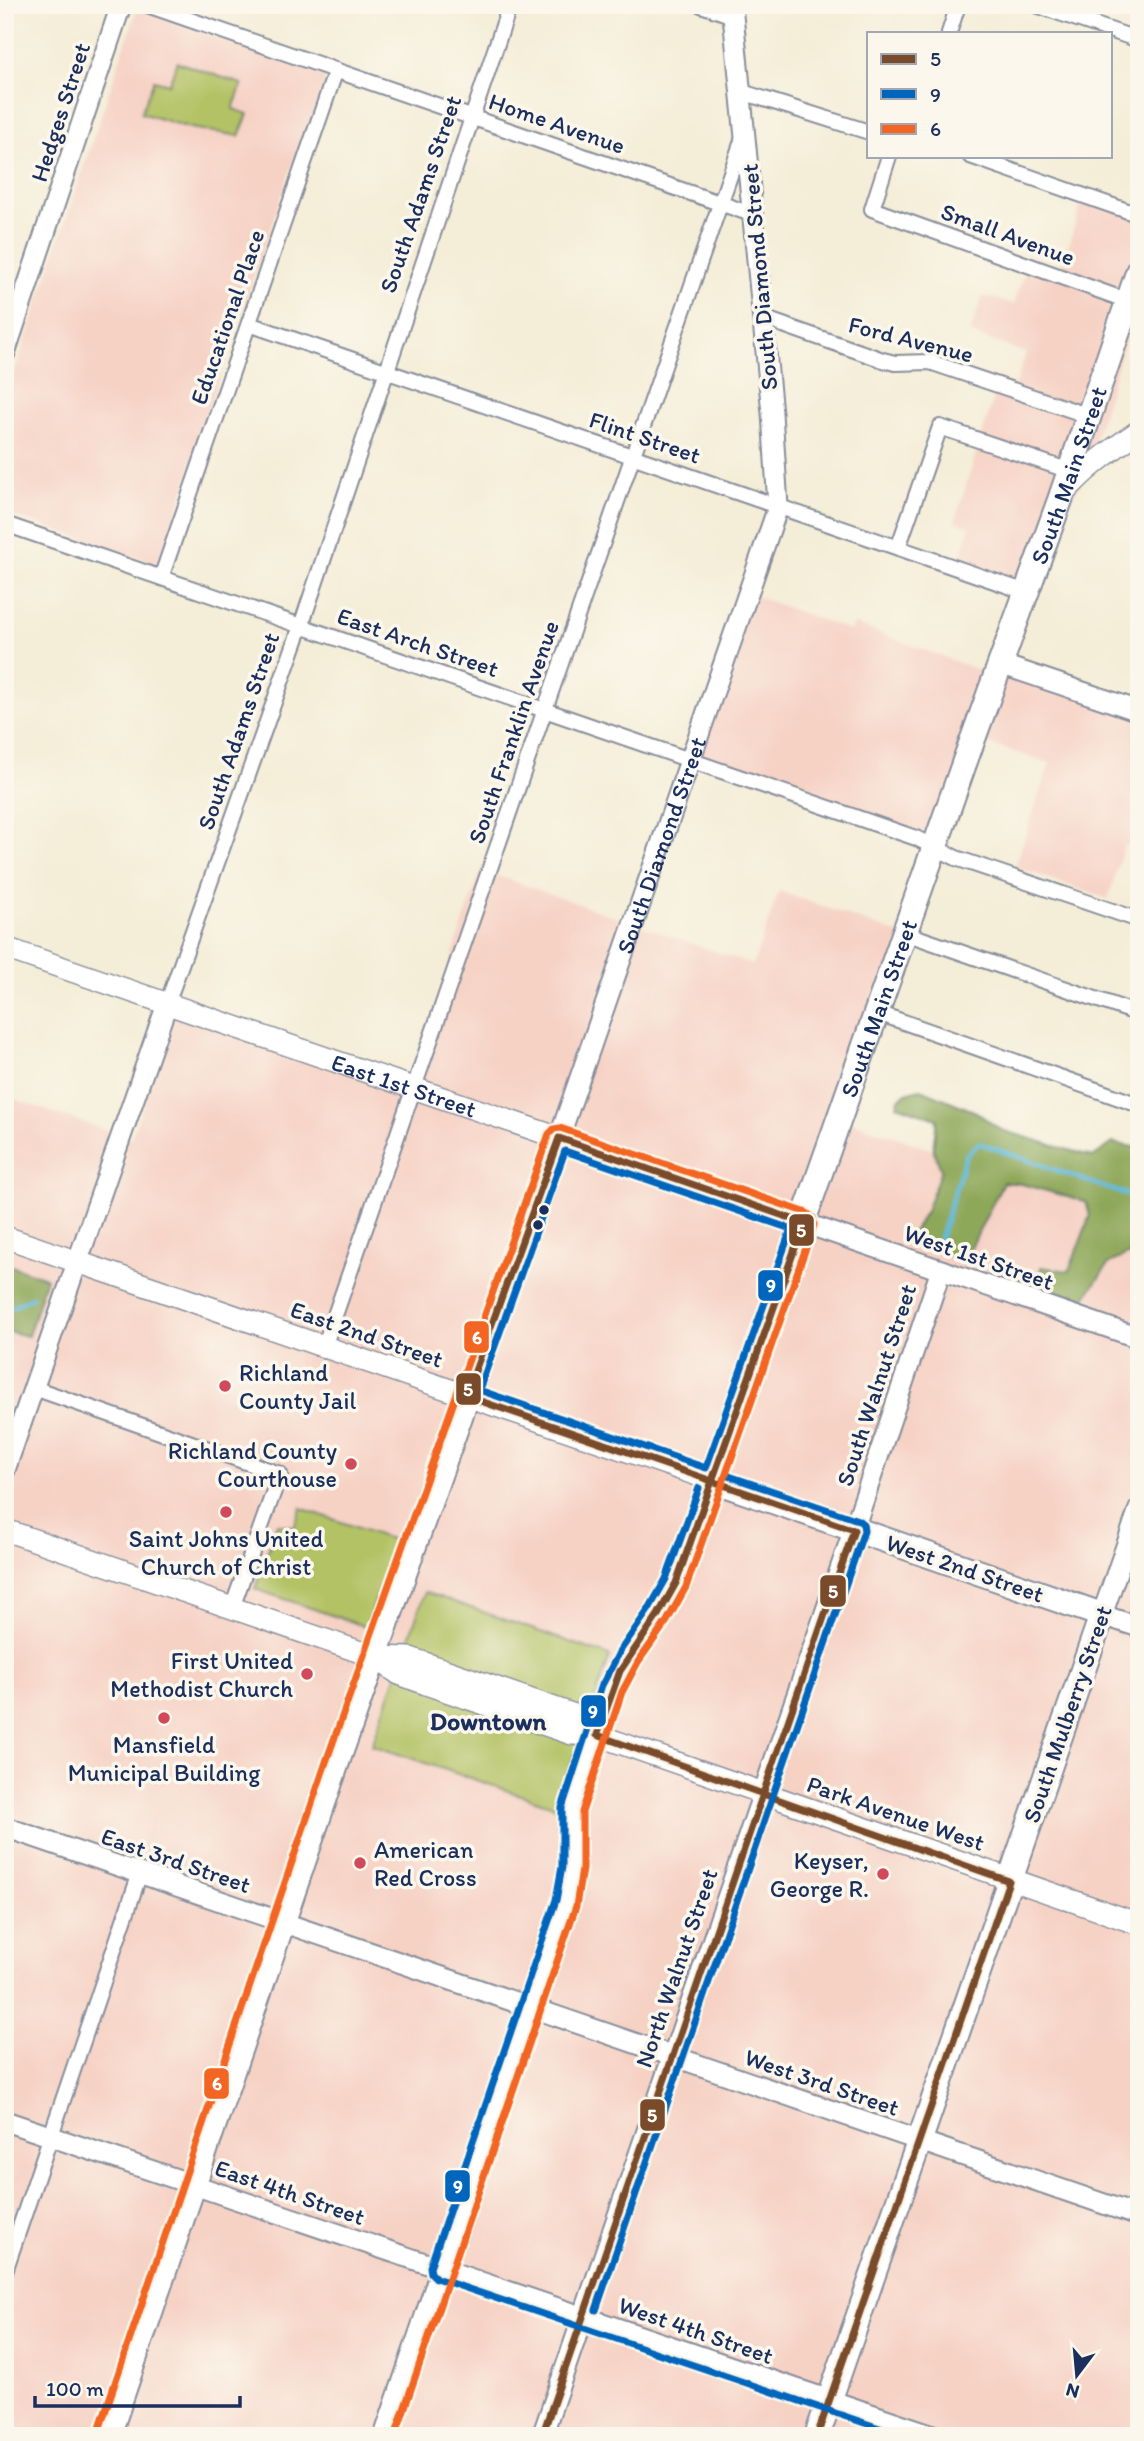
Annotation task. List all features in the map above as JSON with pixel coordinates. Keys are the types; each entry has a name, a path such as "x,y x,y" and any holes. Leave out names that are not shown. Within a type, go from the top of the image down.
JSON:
{"highway":[{"name":"South Main Street","path":"712,1480 1139,270"},
{"name":"East 1st Street","path":"559,1138 804,1223"},
{"name":"South Diamond Street","path":"108,2436 336,1765 559,1138"},
{"name":"West 2nd Street","path":"712,1480 1102,1615"},
{"name":"South Mulberry Street","path":"817,2436 1102,1615"}],"main road":[{"path":"1061,496 1096,462 1139,430"},
{"name":"East 1st Street","path":"5,948 559,1138"},
{"name":"East 2nd Street","path":"5,1237 712,1480"},
{"name":"Park Avenue West","path":"5,1530 375,1657 395,1672 426,1684 572,1734 597,1735 1009,1881 1139,1924"}],"street":[{"name":"Hedges Street","path":"5,353 121,5"},
{"name":"Home Avenue","path":"147,5 754,215"},
{"name":"South Adams Street","path":"5,1470 301,626 510,5"},
{"path":"701,5 733,11"},
{"path":"949,32 958,5"},
{"path":"1036,5 1139,40"},
{"name":"South Diamond Street","path":"559,1138 778,507 754,215 733,11"},
{"name":"Educational Place","path":"161,578 336,71"},
{"path":"742,92 867,131"},
{"name":"South Franklin Avenue","path":"324,1347 746,131"},
{"name":"Small Avenue","path":"887,158 872,209 1128,301"},
{"path":"976,158 1139,215"},
{"name":"Ford Avenue","path":"763,318 883,360 895,363 930,362 1089,416"},
{"name":"Flint Street","path":"249,324 1026,592"},
{"path":"898,548 940,427 1070,471"},
{"name":"East Arch Street","path":"5,524 916,838 956,858 1139,920"},
{"path":"1000,664 1139,711"},
{"path":"905,933 1139,1014"},
{"path":"878,1013 1139,1105"},
{"name":"West 1st Street","path":"804,1223 1139,1338"},
{"name":"South Walnut Street","path":"761,1794 854,1530 941,1270"},
{"path":"34,1388 279,1474 232,1608"},
{"name":"South Main Street","path":"384,2436 566,1903 572,1868 570,1818 597,1735 620,1671 662,1610 676,1583 712,1480"},
{"name":"South Mulberry Street","path":"1102,1615 1139,1509"},
{"name":"West 2nd Street","path":"1102,1615 1139,1627"},
{"name":"North Walnut Street","path":"542,2436 761,1794"},
{"name":"East 3rd Street","path":"5,1827 530,2008"},
{"path":"5,2271 140,1873"},
{"name":"West 3rd Street","path":"530,2008 1139,2216"},
{"name":"East 4th Street","path":"5,2121 440,2269"},
{"name":"West 4th Street","path":"440,2269 936,2436"}],"shaded area":[{"path":"142,11 327,77 287,180 213,397 161,565 5,513 5,400 136,12"},
{"path":"1085,193 1139,211 1139,296 1081,484 1068,502 1035,586 960,560 970,526 955,521 999,380 1015,385 1026,353 970,333 983,296 1014,304 1028,263 1059,273"},
{"path":"750,594 851,631 854,624 981,671 991,648 1139,699 1139,848 1124,845 1108,899 1015,867 1050,763 977,740 943,842 695,755"},
{"path":"481,870 753,965 779,891 902,935 838,1117 982,1167 1139,1209 1139,2436 5,2436 5,1096 131,1139 180,999 411,1079"}],"green space":[{"path":"177,62 242,84 233,109 248,114 239,136 190,128 141,113 154,80 169,84"},
{"path":"921,1089 976,1112 1001,1130 1093,1157 1113,1143 1139,1148 1139,1250 1109,1263 1084,1299 1037,1286 1041,1267 1069,1271 1090,1216 1086,1202 1022,1184 1003,1182 964,1262 908,1240 926,1211 941,1170 933,1149 937,1119 897,1105 903,1095"},
{"path":"5,1264 46,1278 28,1336 5,1331"},
{"path":"301,1508 396,1541 366,1627 255,1589 277,1524 294,1527"},
{"path":"425,1592 610,1656 556,1807 372,1745"}],"waterway":[{"path":"938,1245 966,1155 979,1143 1139,1198"},
{"path":"5,1311 32,1297"}],"transit line":[{"name":"6","path":"98,2433 326,1762 549,1134 560,1128 807,1213 813,1218 814,1225 686,1587 622,1692 582,1812 582,1869 576,1906 395,2436"},
{"name":"5","path":"559,1138 804,1223 712,1481 466,1396 559,1138"},
{"name":"9","path":"565,1151 791,1229 706,1468 479,1390 565,1151"},
{"name":"9","path":"596,2310 864,1531 863,1524 858,1520 726,1475"},
{"name":"5","path":"712,1481 854,1530 763,1794"},
{"name":"5","path":"712,1481 676,1583 620,1671 597,1735 763,1794"},
{"name":"9","path":"578,2326 436,2278 430,2267 556,1900 562,1867 562,1808 602,1685 620,1651 666,1579 699,1488"},
{"name":"5","path":"542,2436 763,1794"},
{"name":"5","path":"763,1794 1009,1881 817,2436"},
{"name":"9","path":"581,2327 903,2436"}],"place":[{"name":"Richland County Jail","path":"225,1386"},
{"name":"Richland County Courthouse","path":"351,1464"},
{"name":"Saint Johns United Church of Christ","path":"226,1512"},
{"name":"First United Methodist Church","path":"307,1674"},
{"name":"Mansfield Municipal Building","path":"164,1718"},
{"name":"American Red Cross","path":"360,1863"},
{"name":"Keyser, George R.","path":"883,1874"}],"district":[{"name":"Downtown","path":"488,1721"}]}
